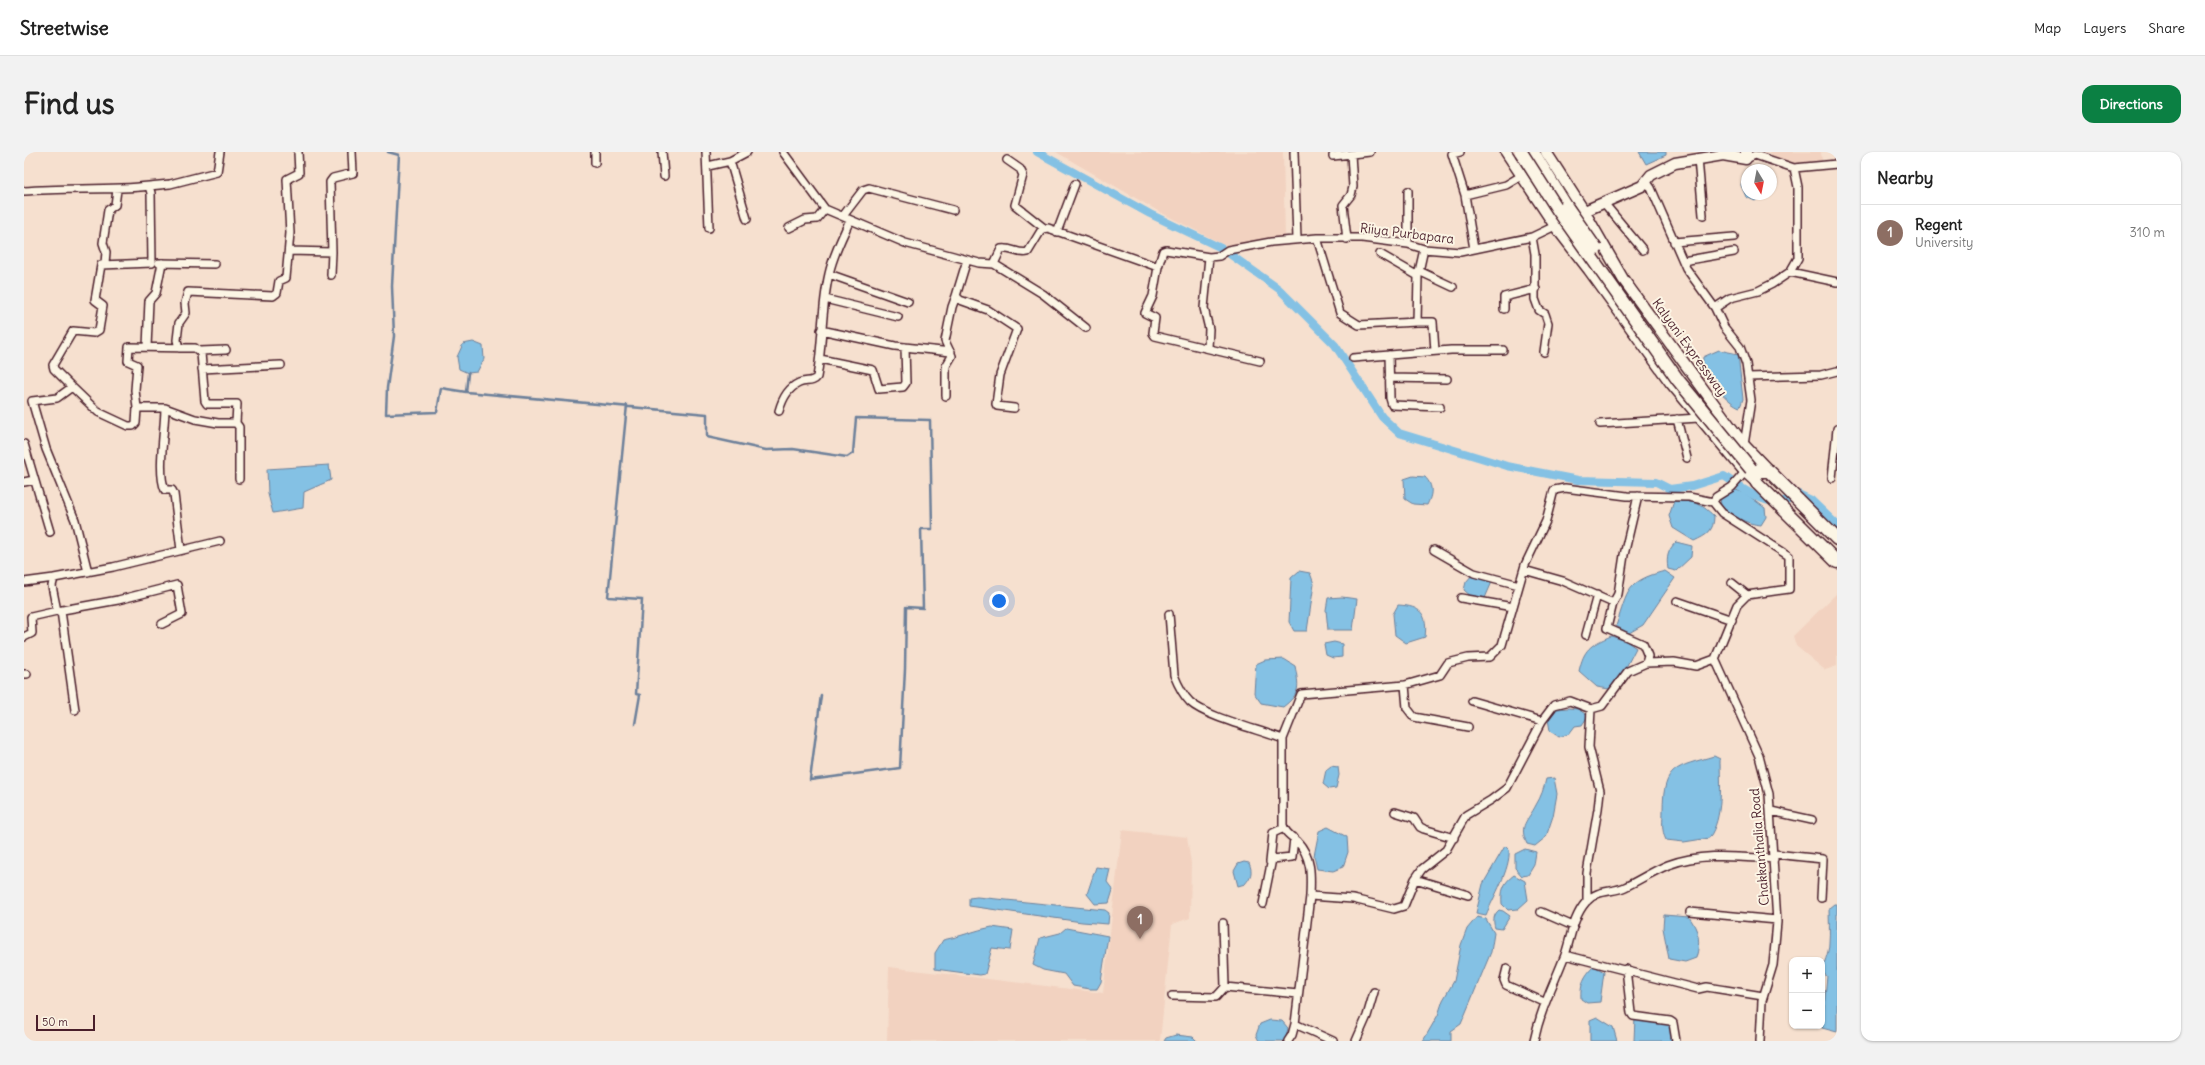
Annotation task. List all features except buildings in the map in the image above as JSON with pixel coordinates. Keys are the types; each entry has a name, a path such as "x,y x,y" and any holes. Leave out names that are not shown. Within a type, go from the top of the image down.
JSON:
{"highway":[{"name":"Kalyani Expressway","path":"1521,152 1558,210 1678,380 1749,468"},
{"name":"Kalyani Expressway","path":"1533,152 1624,294 1683,379 1749,468"},
{"path":"1749,468 1769,471"},
{"path":"1749,468 1757,483 1837,562"},
{"name":"Kalyani Expressway","path":"1769,471 1837,539"}],"street":[{"path":"24,191 66,189 117,190 170,184 217,172 220,152"},
{"path":"179,348 177,340 179,323 186,313 185,303 188,292 275,296 277,293 278,282 286,278 288,251 287,179 299,173 298,152"},
{"path":"332,275 330,182 332,178 353,173 352,152"},
{"path":"595,152 595,163"},
{"path":"662,152 664,176"},
{"path":"706,152 708,166 710,228"},
{"path":"708,166 730,161 747,152"},
{"path":"783,152 825,209 905,243 967,260 994,264 1043,294 1086,328"},
{"path":"1294,152 1298,239"},
{"path":"1333,156 1370,152"},
{"path":"1460,152 1452,154 1465,195 1474,249"},
{"path":"1506,152 1555,226 1699,418 1749,468 1735,485 1716,497 1713,502"},
{"name":"Kalyani Expressway","path":"1546,152 1580,213 1623,279 1744,445 1769,471"},
{"path":"1347,239 1343,205 1351,195 1353,187 1351,154"},
{"path":"1555,226 1580,213 1642,186 1651,175 1676,163 1719,154 1755,155 1794,168 1837,164"},
{"path":"1698,159 1703,215"},
{"path":"1007,160 1020,169 1023,176 1015,205 1044,228 1096,244 1158,267"},
{"path":"730,161 747,219"},
{"path":"1715,308 1730,298 1758,291 1790,272 1798,258 1798,187 1794,168"},
{"path":"1465,195 1506,184 1521,176"},
{"path":"1646,181 1654,195 1683,261 1715,308 1724,327 1740,347 1748,377 1751,400 1744,445"},
{"path":"1057,232 1075,184"},
{"path":"149,186 152,198 152,263"},
{"path":"779,411 784,397 798,383 816,379 820,359 821,330 829,274 846,218 863,190 869,188 953,210"},
{"path":"105,263 106,252 103,243 108,210 116,205 117,190"},
{"path":"1408,191 1408,244"},
{"path":"1604,203 1643,250"},
{"path":"789,228 806,220 816,219 825,209"},
{"name":"Riiya Purbapara","path":"1209,258 1219,256 1228,250 1298,239 1317,238 1362,238 1408,244 1424,249 1460,252 1532,237 1555,226"},
{"path":"994,264 1001,249 1023,253 1028,252 1044,228"},
{"path":"1532,237 1535,254 1535,299 1539,310 1545,314 1548,323 1544,352"},
{"path":"1674,242 1734,237"},
{"path":"1317,238 1340,313 1359,325 1433,322 1435,351"},
{"path":"1417,322 1419,274 1424,249"},
{"path":"1208,348 1209,329 1204,308 1209,258 1166,250 1163,251 1158,267 1153,296 1145,313 1155,318 1154,335 1260,361"},
{"path":"288,251 332,252"},
{"path":"1683,261 1734,252"},
{"path":"1380,254 1419,274 1453,287"},
{"path":"946,396 946,366 952,358 951,352 944,341 952,307 967,260"},
{"path":"215,264 105,263 100,266 95,300 103,306 99,330 94,333 73,331 53,365 54,369 98,412 128,426 133,426 136,423 137,408 135,390 137,365 128,361 128,349 131,346 195,348 200,351 226,350"},
{"path":"146,347 149,301 156,293 162,264"},
{"path":"1790,272 1837,282"},
{"path":"829,274 908,302"},
{"path":"1504,309 1504,297 1536,289"},
{"path":"956,296 960,300 988,310 1016,328 1016,334 1000,372 996,404 997,406 1014,408"},
{"path":"825,299 898,317"},
{"path":"821,330 905,347 951,352"},
{"path":"820,359 874,371 879,389 903,387 906,383 905,347"},
{"path":"1353,358 1435,351 1503,350"},
{"path":"200,351 205,401 207,404 237,404 236,423 239,427 239,479"},
{"path":"1389,355 1389,378 1392,405 1440,407"},
{"path":"202,369 281,365"},
{"path":"1748,377 1821,375 1837,371"},
{"path":"1389,378 1447,378"},
{"path":"72,387 57,398 28,401 75,520 88,572"},
{"path":"137,408 165,408 195,419 218,423 236,423"},
{"path":"165,408 161,463 163,485 165,490 172,490 174,494 181,550"},
{"path":"1600,424 1699,418"},
{"path":"1677,419 1687,458"},
{"path":"1832,478 1837,429"},
{"path":"24,444 50,532"},
{"path":"24,482 34,480"},
{"path":"1288,1041 1292,1035 1295,1024 1310,896 1309,861 1306,853 1284,828 1283,739 1301,694 1405,685 1440,674 1448,663 1468,658 1490,657 1502,645 1524,570 1546,521 1554,490 1565,488 1638,496 1689,497 1713,502 1722,513 1789,556 1789,588 1747,595 1737,606 1715,659 1696,666 1674,662 1646,663 1628,671 1602,706 1591,709 1570,701 1554,705 1542,720 1507,788 1491,800 1466,815 1461,821 1454,838 1446,850 1422,869 1414,879 1406,902 1400,908 1353,899 1310,896"},
{"path":"1638,496 1624,555 1618,594 1613,602 1607,628 1643,644 1648,656 1646,663"},
{"path":"24,582 88,572 220,540"},
{"path":"1434,550 1474,573 1519,585"},
{"path":"1524,570 1563,581 1613,602"},
{"path":"54,578 52,586 59,611 75,710"},
{"path":"1732,583 1747,595"},
{"path":"24,637 32,634 31,617 118,600 178,585 182,614 162,624"},
{"path":"1586,635 1596,595"},
{"path":"1461,598 1513,607"},
{"path":"1677,601 1732,620"},
{"path":"1168,614 1174,675 1177,685 1190,702 1205,711 1283,739"},
{"name":"Chakkanthalia Road","path":"1715,659 1759,756 1769,794 1777,920 1773,965 1763,996 1760,1041"},
{"path":"1405,685 1407,708 1414,717 1468,727"},
{"path":"1472,701 1542,720"},
{"path":"1587,901 1587,873 1600,791 1589,747 1591,709"},
{"path":"1771,811 1812,820"},
{"path":"1395,812 1414,818 1420,827 1424,829 1454,838"},
{"path":"1262,904 1270,862 1273,833 1284,828"},
{"path":"1270,862 1275,857 1292,857 1294,838"},
{"path":"1534,1041 1544,1002 1565,955 1573,926 1587,901 1603,891 1623,888 1670,864 1700,857 1774,856 1822,859 1821,898"},
{"path":"1414,879 1468,895"},
{"path":"1541,912 1573,926"},
{"path":"1690,912 1777,920"},
{"path":"1172,996 1216,997 1226,987 1223,923"},
{"path":"1565,955 1698,988 1707,987 1763,996"},
{"path":"1507,968 1504,980 1506,985 1544,1002"},
{"path":"1626,969 1631,1013 1633,1016 1670,1021 1674,1023 1676,1041"},
{"path":"1226,987 1298,994"},
{"path":"1356,1041 1367,1016 1374,992"},
{"path":"1295,1024 1333,1041"}],"shaded area":[{"path":"1056,152 1283,152 1285,237 1228,247 1158,211"},
{"path":"1770,152 1821,152 1822,161 1794,165 1771,155"},
{"path":"1837,593 1837,666 1825,670 1796,646 1793,636"},
{"path":"1122,830 1187,837 1191,863 1190,918 1172,924 1160,1041 887,1041 889,967 1103,993"}],"water":[{"path":"1639,152 1666,152 1666,155 1646,164"},
{"path":"473,342 483,346 484,359 477,372 468,373 459,369 457,357 463,344"},
{"path":"1719,350 1738,354 1743,399 1740,407 1735,405 1718,390 1708,377 1703,367 1703,357"},
{"path":"329,465 331,480 304,492 303,508 273,513 268,494 267,469"},
{"path":"1413,476 1425,477 1430,484 1431,494 1427,505 1413,504 1405,499 1404,479"},
{"path":"1733,489 1745,493 1765,508 1766,517 1761,525 1740,519 1721,506 1720,497"},
{"path":"1674,501 1696,503 1714,516 1713,525 1709,532 1703,537 1694,541 1673,528 1669,516"},
{"path":"1676,542 1692,546 1691,557 1676,571 1668,569 1667,561 1669,551"},
{"path":"1299,571 1310,573 1314,584 1307,631 1294,631 1289,622 1291,578"},
{"path":"1665,571 1675,578 1643,625 1629,633 1616,626 1626,596 1630,589 1643,579"},
{"path":"1473,574 1489,576 1492,582 1485,598 1473,598 1464,590 1466,582"},
{"path":"1342,597 1357,599 1353,630 1328,630 1326,610 1328,598"},
{"path":"1398,605 1412,607 1421,613 1425,622 1425,637 1406,643 1395,635 1393,614"},
{"path":"1611,636 1626,641 1636,648 1624,671 1609,689 1597,687 1579,671 1583,658 1589,649 1598,642"},
{"path":"1334,642 1342,644 1342,657 1333,658 1326,655 1324,644"},
{"path":"1284,659 1295,666 1298,685 1296,693 1293,698 1283,707 1261,703 1254,693 1256,664 1265,660"},
{"path":"1557,709 1578,709 1588,716 1582,725 1575,726 1569,734 1559,737 1550,731 1548,719"},
{"path":"1714,756 1720,759 1720,800 1714,830 1709,838 1684,842 1666,840 1663,832 1664,795 1669,776 1682,766"},
{"path":"1331,766 1338,767 1339,775 1336,788 1329,789 1323,784 1326,770"},
{"path":"1554,778 1557,794 1553,816 1546,837 1535,846 1527,844 1523,832 1525,823 1539,799 1546,779"},
{"path":"1328,827 1347,837 1348,852 1343,867 1333,871 1317,869 1314,856 1319,831"},
{"path":"1505,846 1509,850 1509,857 1501,883 1486,915 1476,913 1483,884"},
{"path":"1525,849 1536,852 1534,865 1528,875 1522,876 1515,868 1515,854"},
{"path":"1244,862 1249,863 1251,874 1245,884 1238,886 1234,871 1238,864"},
{"path":"1096,867 1110,869 1107,882 1113,890 1109,903 1095,904 1087,894"},
{"path":"1514,875 1525,881 1528,900 1518,909 1508,910 1502,904 1502,891 1507,881"},
{"path":"977,897 1105,910 1109,913 1108,924 1082,922 969,906 969,898"},
{"path":"1834,904 1837,904 1837,1032 1825,1029 1825,997 1827,976 1825,975 1825,962 1829,947 1829,908"},
{"path":"1499,910 1510,916 1502,929 1495,928 1494,923 1494,918"},
{"path":"1664,915 1689,917 1695,927 1699,941 1696,958 1685,962 1669,959 1663,928"},
{"path":"1477,917 1486,919 1494,933 1491,952 1461,1024 1451,1031 1451,1041 1423,1041 1438,1015 1443,1000 1454,981 1461,945 1467,929"},
{"path":"992,927 1013,930 1010,950 992,948 985,974 980,975 935,969 935,953 943,940"},
{"path":"1066,928 1108,936 1101,982 1097,989 1073,986 1064,974 1043,970 1033,965 1040,938 1060,933"},
{"path":"1594,966 1604,972 1600,1002 1587,1003 1581,999 1581,989 1585,977"},
{"path":"1597,1017 1613,1027 1617,1041 1590,1041 1590,1020"},
{"path":"1635,1017 1666,1022 1672,1028 1674,1041 1634,1041"},
{"path":"1270,1020 1282,1021 1288,1028 1285,1041 1259,1041 1256,1035 1260,1024"},
{"path":"1176,1035 1193,1037 1197,1041 1164,1041 1166,1038"}],"waterway":[{"path":"388,152 399,155 392,286 394,336 387,388 386,414 437,412 441,388 466,392 707,414 707,437 766,450 793,449 847,457 853,453 856,418 930,420 932,529 921,529 923,608 906,607 905,669 900,768 810,780 821,695"},
{"path":"1037,152 1150,214 1221,248 1279,289 1335,345 1382,417 1399,433 1507,466 1578,480 1656,482 1670,489 1692,486 1724,476 1751,494 1774,502 1785,501 1798,494 1811,500 1837,525"},
{"path":"466,392 468,373"},
{"path":"627,405 608,597 642,599 636,694 640,695 635,724"}],"place":[{"name":"Regent","path":"1140,939"}]}
